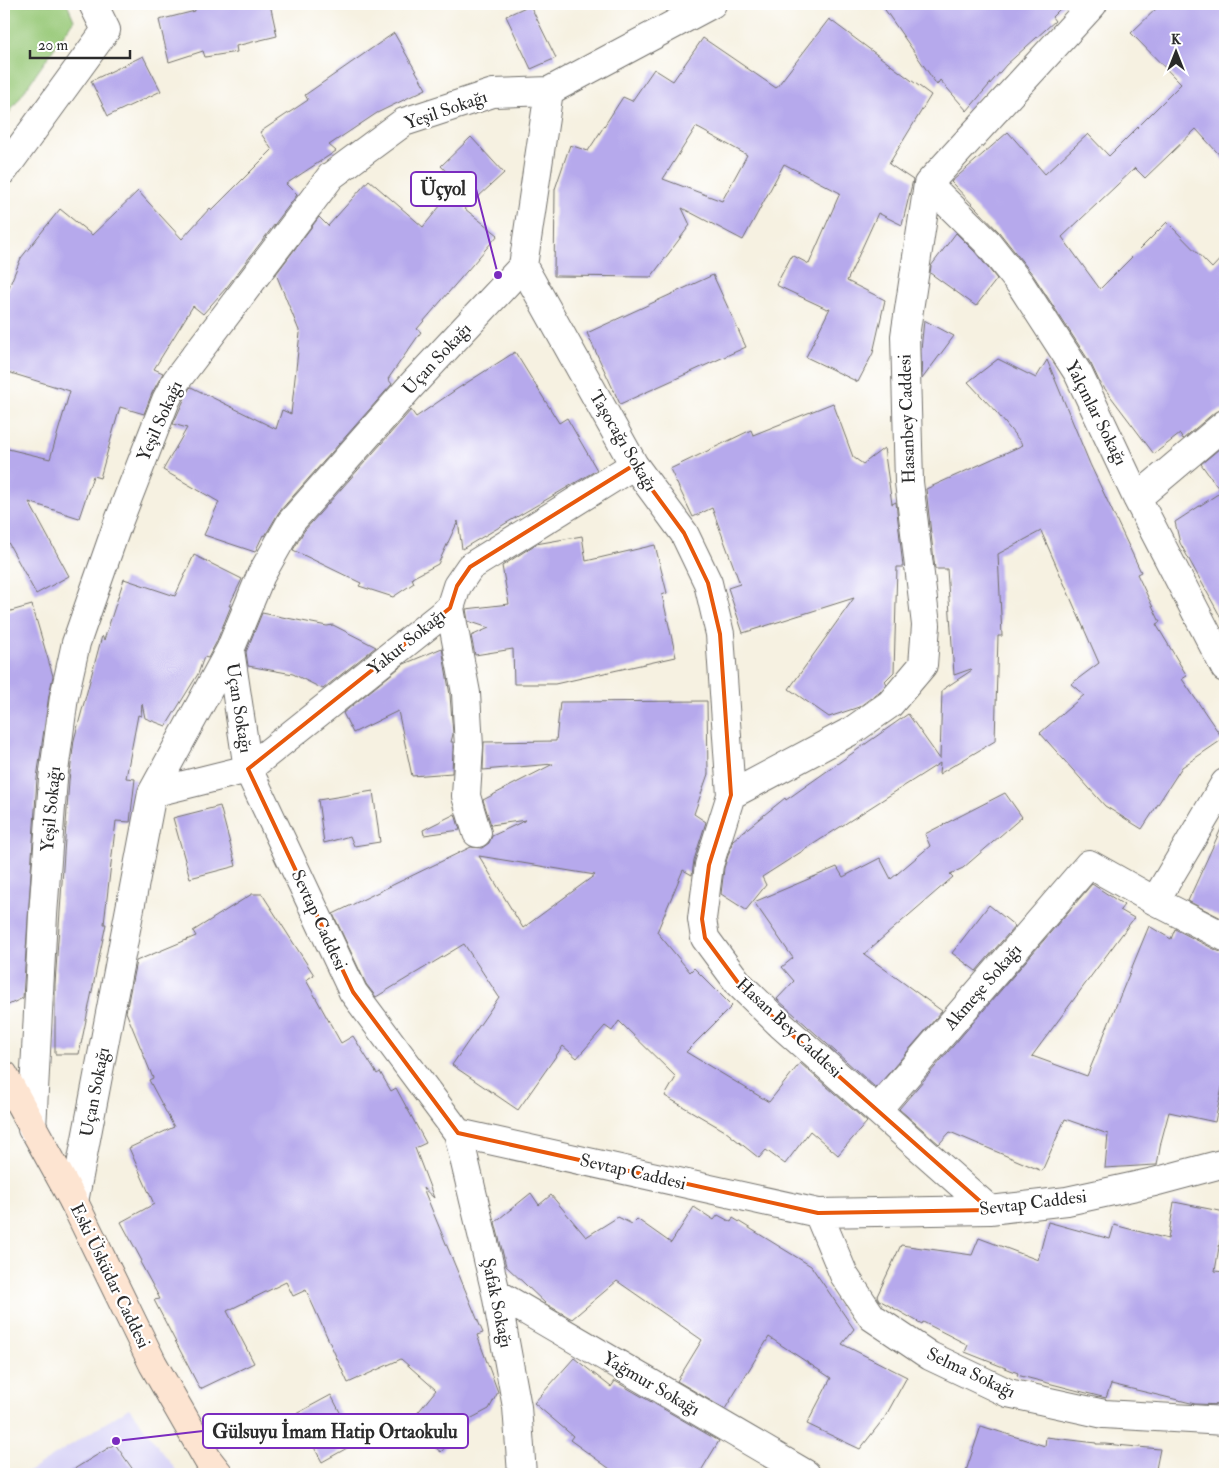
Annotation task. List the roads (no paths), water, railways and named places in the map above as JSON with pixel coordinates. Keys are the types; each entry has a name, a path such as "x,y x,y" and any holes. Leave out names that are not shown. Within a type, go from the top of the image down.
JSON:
{"main road":[{"name":"Eski Üsküdar Caddesi","path":"4,1075 32,1129 74,1202 153,1364 208,1460 219,1474"}],"street":[{"path":"4,170 106,30 93,4"},
{"name":"Yeşil Sokağı","path":"32,1129 43,915 52,798 64,697 76,643 118,523 166,400 176,381 331,176 404,122 494,93 549,91 712,4"},
{"path":"928,184 1093,4"},
{"path":"523,266 549,91"},
{"name":"Yalçınlar Sokağı","path":"928,184 987,242 1020,285 1078,373 1137,498 1225,668"},
{"name":"Hasanbey Caddesi","path":"731,795 853,730 890,704 923,666 926,625 909,482 904,336 928,184"},
{"name":"Taşocağı Sokağı","path":"523,266 634,465 684,533 708,583 720,634 731,795"},
{"name":"Uçan Sokağı","path":"74,1202 152,793 248,768 230,650 262,575 291,522 409,388 523,266"},
{"path":"1137,498 1225,424"},
{"name":"Yakut Sokağı","path":"248,768 450,608 457,586 470,567 634,465"},
{"path":"450,608 466,693 469,747 466,796 477,833"},
{"path":"152,793 230,650"},
{"name":"Sevtap Caddesi","path":"248,768 353,992 458,1133 818,1213 990,1210 1067,1201 1154,1182 1225,1163"},
{"path":"1225,783 1156,901 1225,937"},
{"name":"Hasan Bey Caddesi","path":"731,795 709,865 702,919 705,938 739,984 781,1025 990,1210"},
{"name":"Akmeşe Sokağı","path":"877,1110 1089,864 1156,901"},
{"name":"Şafak Sokağı","path":"458,1133 496,1293 517,1407 522,1474"},
{"name":"Selma Sokağı","path":"818,1213 844,1275 872,1317 930,1356 1008,1393 1104,1414 1225,1421"},
{"name":"Yağmur Sokağı","path":"496,1293 806,1474"}],"place":[{"name":"Üçyol","path":"498,275"},
{"name":"Gülsuyu İmam Hatip Ortaokulu","path":"116,1441"}]}
